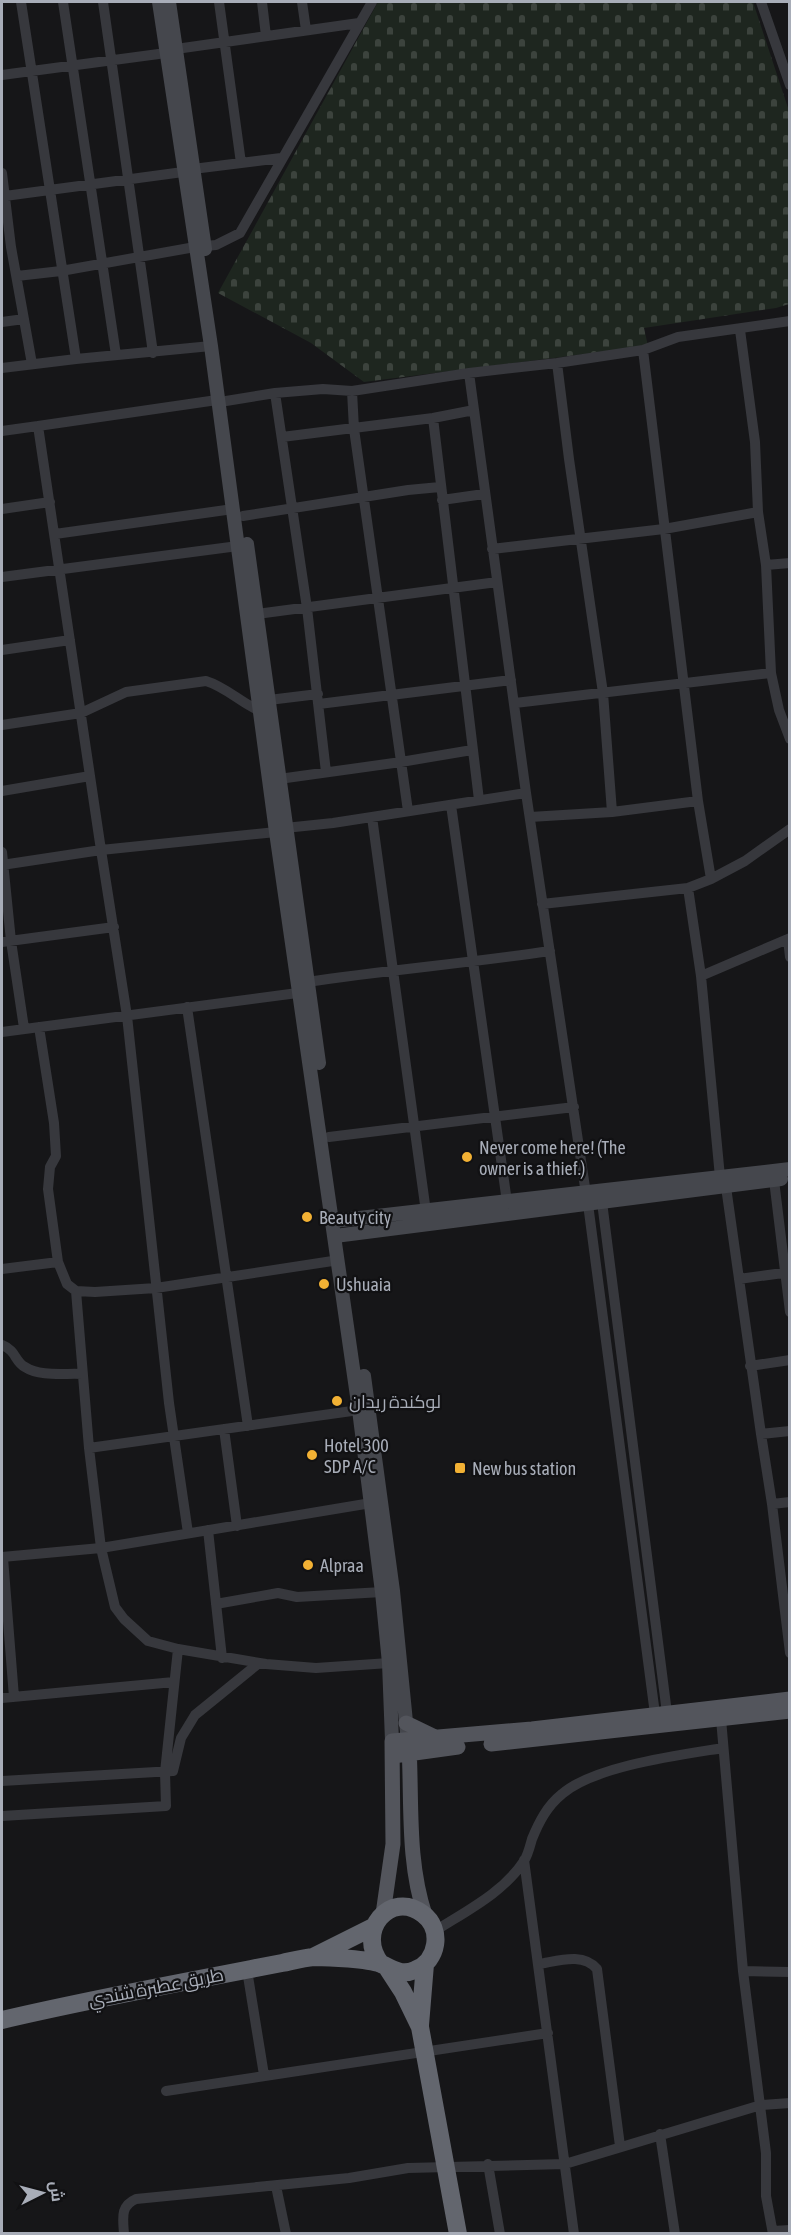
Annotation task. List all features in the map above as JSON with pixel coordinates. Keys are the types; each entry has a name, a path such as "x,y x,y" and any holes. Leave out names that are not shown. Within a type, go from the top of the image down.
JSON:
{"highway":[{"path":"404,1907 415,1909 430,1923 435,1948 425,1964 417,1970 407,1972 397,1972 385,1966 311,1957 378,1921 393,1909 404,1907"},
{"path":"378,1921 371,1937 371,1947 408,2001 420,2027"},
{"name":"طريق عطبرة شندي","path":"2,2020 104,1997 311,1957"},
{"path":"425,1964 420,2027 458,2234"}],"main road":[{"path":"159,2 171,51 238,512 257,615 279,779 281,830"},
{"path":"169,2 171,51"},
{"path":"200,246 211,346 222,400"},
{"path":"238,512 238,546 260,711 329,1137 339,1260 382,1592 389,1663 393,1844 378,1921"},
{"path":"305,989 338,1228 380,1489 409,1754 413,1861 417,1888 430,1923"},
{"path":"338,1228 592,1200 723,1182 789,1169"},
{"path":"723,1182 789,1178"},
{"path":"338,1228 426,1212 508,1208"},
{"path":"409,1754 440,1743 661,1713 789,1699"},
{"path":"406,1722 440,1743 789,1711"},
{"path":"392,1749 422,1759 440,1743"}],"street":[{"path":"21,2 76,359"},
{"path":"63,2 116,355"},
{"path":"103,2 153,353"},
{"path":"219,2 242,163"},
{"path":"262,2 266,36"},
{"path":"302,2 306,30"},
{"path":"17,276 61,271 225,242 240,233 372,2"},
{"path":"761,2 787,73 789,85"},
{"path":"2,75 359,23"},
{"path":"5,196 281,158"},
{"path":"2,179 7,248 17,276 32,364"},
{"path":"2,322 24,319"},
{"path":"2,431 275,393 323,389 352,391 469,373 557,363 643,350 678,338 789,321"},
{"path":"740,330 755,442 758,512 766,566 771,673 779,710 789,739"},
{"path":"2,368 211,346"},
{"path":"643,350 698,801 711,879"},
{"path":"557,363 603,693 612,812"},
{"path":"469,373 542,904 574,1107 622,1363 661,1713"},
{"path":"352,391 354,429 408,812"},
{"path":"275,393 307,608 326,772"},
{"path":"282,437 433,418 474,410"},
{"path":"433,418 479,800"},
{"path":"38,426 127,1016 173,1436 188,1533"},
{"path":"55,534 238,512 293,508 440,488"},
{"path":"442,500 484,494"},
{"path":"2,509 50,502"},
{"path":"492,549 664,529 758,512"},
{"path":"2,577 238,546"},
{"path":"766,566 789,563"},
{"path":"257,615 497,582"},
{"path":"2,650 70,640"},
{"path":"514,703 771,673"},
{"path":"269,700 393,694 511,680"},
{"path":"2,725 81,713 126,692 206,681 217,684 247,705 260,711"},
{"path":"279,779 472,750"},
{"path":"2,791 90,776"},
{"path":"3,865 102,850 281,830 526,793"},
{"path":"530,817 612,812 698,801"},
{"path":"451,805 508,1208"},
{"path":"372,817 391,970 426,1212"},
{"path":"542,904 688,888 745,861 789,830"},
{"path":"2,852 6,941 24,1028"},
{"path":"688,888 701,976 723,1182 786,1590 789,1653"},
{"path":"6,941 114,927"},
{"path":"701,976 789,938 789,957"},
{"path":"2,1032 187,1008 305,989 391,970 472,963 550,951"},
{"path":"187,1008 248,1426"},
{"path":"39,1026 54,1123 56,1156 50,1167 48,1183 58,1262 64,1281 76,1291 95,1292 156,1287 339,1260"},
{"path":"329,1137 574,1107"},
{"path":"774,1180 787,1272 789,1311"},
{"path":"592,1200 609,1365 661,1713"},
{"path":"2,1269 58,1262"},
{"path":"739,1279 787,1272"},
{"path":"76,1291 89,1448 102,1548 112,1598 115,1607 124,1619 148,1641 222,1658 316,1668 389,1663"},
{"path":"2,1345 12,1349 25,1368 39,1372 82,1374"},
{"path":"750,1366 789,1360"},
{"path":"609,1365 622,1363"},
{"path":"89,1448 359,1410"},
{"path":"224,1429 237,1526"},
{"path":"761,1434 789,1431"},
{"path":"772,1504 789,1502"},
{"path":"14,1697 2,1558 102,1548 371,1503"},
{"path":"208,1530 222,1658"},
{"path":"216,1604 278,1593 297,1597 382,1592"},
{"path":"2,1815 166,1806 165,1772 178,1649"},
{"path":"2,1781 173,1771 181,1738 195,1715 259,1663"},
{"path":"2,1698 174,1682"},
{"path":"721,1719 743,1971 766,2153 766,2196 773,2232 789,2230"},
{"path":"430,1923 500,1889 524,1860 537,1827 550,1805 563,1792 576,1784 598,1775 652,1760 723,1748"},
{"path":"524,1860 574,2234"},
{"path":"539,1964 582,1959 592,1962 597,1969 620,2146"},
{"path":"248,1970 264,2075"},
{"path":"743,1971 789,1972"},
{"path":"166,2091 548,2032"},
{"path":"124,2234 124,2208 127,2203 136,2199 349,2178 408,2168 565,2163 761,2105 789,2103"},
{"path":"660,2134 675,2234"},
{"path":"488,2164 500,2234"},
{"path":"276,2186 286,2234"}],"green space":[{"path":"378,2 753,2 789,111 789,304 776,308 644,328 648,346 364,382 311,343 218,293"}],"place":[{"name":"Never come here! (The owner is a thief.)","path":"467,1157"},
{"name":"Beauty city","path":"307,1217"},
{"name":"Ushuaia","path":"324,1284"},
{"name":"لوكندة ريدان","path":"337,1401"},
{"name":"Hotel 300 SDP A/C","path":"312,1455"},
{"name":"New bus station","path":"460,1468"},
{"name":"Alpraa","path":"308,1565"}]}
